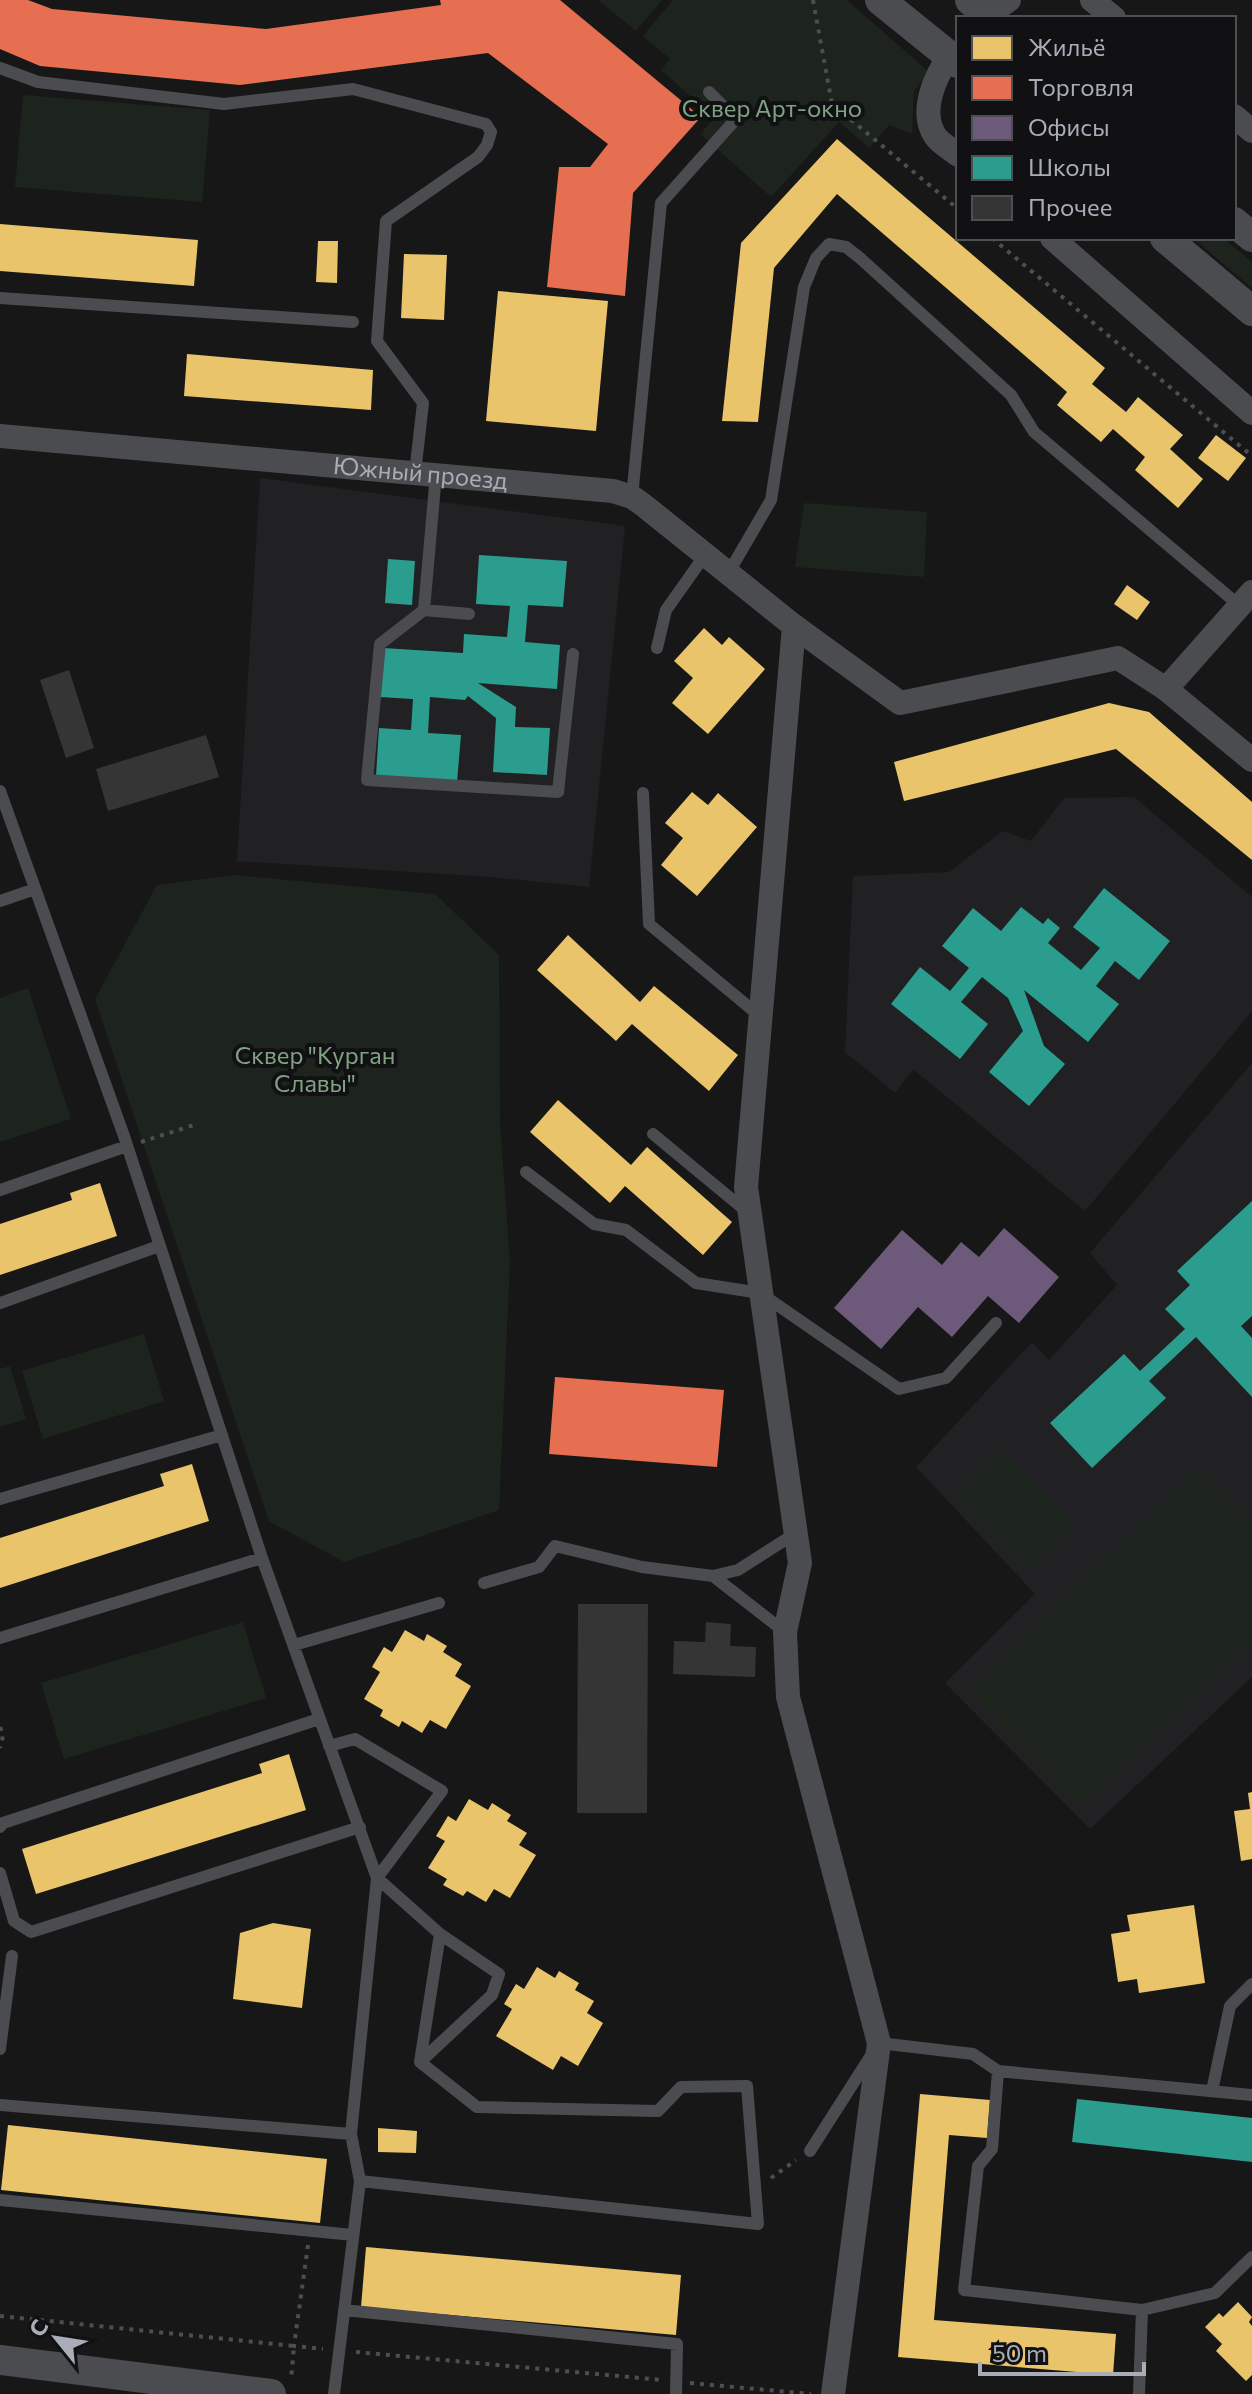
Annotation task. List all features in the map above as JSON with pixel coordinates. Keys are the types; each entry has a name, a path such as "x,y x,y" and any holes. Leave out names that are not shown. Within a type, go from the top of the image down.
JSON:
{"street":[{"path":"880,0 955,56 937,73 928,106 934,134 956,153"},
{"path":"1092,0 1112,16"},
{"path":"1236,118 1252,131"},
{"path":"1236,224 1252,237"},
{"path":"1054,240 1252,413"},
{"path":"1167,240 1252,311"},
{"name":"Южный проезд","path":"0,436 593,488 632,497 794,626 900,703 1118,658 1166,689 1252,760"},
{"path":"1166,689 1248,605"},
{"path":"794,626 746,1187 800,1563 785,1632 788,1697 879,2043 833,2394"},
{"path":"0,2360 281,2388"}],"lane":[{"path":"0,68 38,82 224,104 353,89 486,124 491,132 478,157 386,221 377,341 423,403 426,474 424,610"},
{"path":"632,497 661,203 736,119 709,92"},
{"path":"729,572 771,500 804,287 816,258 829,244 846,247 860,258 1011,395 1034,432 1248,605"},
{"path":"0,298 353,322"},
{"path":"657,648 666,610 705,555"},
{"path":"469,614 424,610 380,644 367,780 558,792 573,654"},
{"path":"0,791 127,1146 262,1558 377,1878 351,2134 360,2181 334,2394"},
{"path":"643,793 649,924 761,1017"},
{"path":"0,901 35,889"},
{"path":"653,1134 749,1213"},
{"path":"0,1190 127,1146"},
{"path":"526,1172 594,1224 626,1230 696,1283 760,1293 899,1389 946,1378 996,1323"},
{"path":"0,1303 159,1246"},
{"path":"0,1499 222,1435"},
{"path":"484,1583 539,1567 555,1546 642,1567 713,1576 738,1570 796,1533"},
{"path":"0,1638 262,1558"},
{"path":"713,1576 785,1632"},
{"path":"294,1645 439,1603"},
{"path":"0,1827 3,1823 319,1719"},
{"path":"329,1746 355,1739 442,1791 377,1878"},
{"path":"0,1873 14,1921 31,1932 360,1827"},
{"path":"377,1878 440,1934 499,1974 492,1995 420,2062"},
{"path":"420,2062 440,1934"},
{"path":"0,2049 12,1956"},
{"path":"1212,2091 1230,2006 1252,1984"},
{"path":"810,2151 879,2043 973,2054 998,2071 1252,2095"},
{"path":"360,2181 758,2224 747,2086 681,2087 658,2111 477,2107 420,2062"},
{"path":"998,2071 992,2149 978,2166 964,2290 1142,2310 1215,2293 1252,2257"},
{"path":"0,2105 351,2134"},
{"path":"0,2200 353,2235"},
{"path":"344,2310 677,2344 677,2388"},
{"path":"1139,2394 1142,2310"}],"path":[{"path":"813,0 832,104 956,207"},
{"path":"994,240 1252,456"},
{"path":"127,1146 197,1124"},
{"path":"0,1727 3,1736 0,1748"},
{"path":"756,2189 810,2151"},
{"path":"281,2388 294,2346 310,2231"},
{"path":"0,2316 677,2388 811,2394"}],"shaded area":[{"path":"260,478 625,526 589,887 491,877 237,861"},
{"path":"1134,797 1252,897 1252,1011 1085,1211 913,1069 895,1093 845,1052 853,876 949,872 1003,831 1031,841 1064,798"},
{"path":"1252,1063 1252,1677 1090,1829 945,1683 1035,1594 916,1467 1032,1342 1049,1360 1117,1285 1090,1253"}],"green space":[{"path":"598,0 662,0 636,31"},
{"name":"Сквер Арт-окно","path":"673,0 847,0 929,72 914,91 912,134 889,125 869,148 839,122 771,197 700,134 715,118 661,70 670,59 643,36"},
{"path":"23,95 210,110 202,202 15,187"},
{"path":"1195,240 1225,240 1252,262 1252,288"},
{"path":"804,503 927,512 924,577 795,567"},
{"name":"Сквер \"Курган Славы\"","path":"236,875 435,894 499,955 500,1122 510,1262 499,1510 344,1562 269,1521 95,999 157,885"},
{"path":"28,988 71,1119 0,1142 0,998"},
{"path":"144,1334 164,1401 43,1439 22,1371"},
{"path":"10,1366 26,1419 0,1427 0,1369"},
{"path":"1000,1450 1076,1524 1031,1570 955,1496"},
{"path":"1199,1467 1252,1521 1252,1640 1082,1807 970,1692"},
{"path":"243,1622 266,1698 64,1759 41,1683"}],"building: Жильё":[{"path":"837,139 1105,368 1092,384 1126,412 1138,397 1183,435 1170,449 1203,479 1178,508 1135,470 1145,457 1113,429 1101,442 1057,405 1067,392 837,194 774,268 758,422 722,421 741,243"},
{"path":"0,224 198,240 194,286 0,271"},
{"path":"318,241 338,241 337,283 316,282"},
{"path":"404,254 447,255 444,320 401,318"},
{"path":"498,291 608,301 596,431 486,421"},
{"path":"187,354 373,370 371,410 184,396"},
{"path":"1216,435 1246,458 1228,481 1198,458"},
{"path":"1127,585 1150,602 1137,620 1114,604"},
{"path":"704,628 722,645 729,637 765,669 708,734 672,703 693,678 674,661"},
{"path":"1109,703 1149,712 1252,802 1252,860 1116,749 904,801 894,762"},
{"path":"692,792 708,805 718,793 757,827 697,896 661,865 683,838 665,823"},
{"path":"568,935 640,1002 654,986 738,1055 709,1091 632,1024 616,1041 537,970"},
{"path":"558,1100 631,1165 647,1147 732,1222 703,1255 625,1186 610,1203 530,1132"},
{"path":"100,1183 117,1236 0,1275 0,1224 72,1200 70,1193"},
{"path":"192,1464 209,1521 0,1588 0,1538 164,1486 160,1474"},
{"path":"405,1630 424,1641 427,1634 447,1646 443,1652 462,1664 455,1676 471,1686 446,1729 430,1720 422,1733 402,1721 399,1727 380,1716 383,1710 364,1699 380,1672 372,1667 384,1647 392,1652"},
{"path":"289,1754 306,1810 36,1894 22,1849 262,1773 259,1764"},
{"path":"1252,1792 1252,1859 1241,1861 1234,1811 1250,1809 1248,1793"},
{"path":"469,1799 488,1810 492,1803 511,1815 507,1821 527,1833 519,1845 536,1855 510,1898 494,1889 486,1902 467,1891 463,1896 443,1885 447,1879 428,1868 445,1841 436,1836 448,1816 456,1821"},
{"path":"1194,1905 1205,1983 1139,1993 1137,1979 1118,1982 1111,1934 1130,1931 1127,1915"},
{"path":"273,1923 311,1929 302,2008 233,1999 240,1933"},
{"path":"537,1967 555,1978 559,1971 579,1983 575,1990 594,2001 587,2013 603,2023 578,2066 561,2056 553,2070 496,2036 512,2009 504,2004 516,1984 524,1989"},
{"path":"920,2094 990,2100 987,2138 949,2135 934,2320 1116,2334 1113,2375 898,2357"},
{"path":"8,2125 327,2159 320,2223 1,2190"},
{"path":"378,2128 417,2131 416,2153 378,2152"},
{"path":"366,2247 681,2275 676,2335 361,2307"},
{"path":"1238,2302 1252,2317 1249,2322 1252,2326 1252,2375 1246,2381 1216,2351 1222,2344 1205,2327 1219,2313 1223,2317"}],"building: Торговля":[{"path":"0,0 28,0 52,9 266,29 441,5 440,0 560,0 701,117 633,193 625,296 547,287 559,167 590,167 608,144 488,53 240,85 40,66 0,49"},
{"path":"555,1377 724,1390 717,1467 549,1454"}],"building: Офисы":[{"path":"1004,1228 1059,1277 1019,1323 988,1296 952,1337 918,1307 881,1349 834,1308 902,1230 942,1265 961,1242 979,1257"}],"building: Школы":[{"path":"479,555 567,561 563,607 528,605 525,642 560,645 557,689 478,683 516,707 515,727 550,728 547,775 493,772 496,718 468,696 465,700 430,697 428,733 461,735 457,782 376,776 379,728 411,730 413,699 380,697 383,648 463,653 464,634 507,637 510,606 476,604"},
{"path":"388,559 415,561 412,605 385,603"},
{"path":"1104,888 1170,941 1139,980 1115,961 1096,986 1119,1004 1088,1042 1024,990 1044,1046 1065,1064 1029,1106 989,1072 1023,1031 1008,998 982,977 961,1002 988,1024 960,1059 891,1004 920,967 950,991 969,968 942,946 973,908 1001,931 1021,907 1043,924 1048,918 1060,928 1048,943 1081,970 1100,948 1073,927"},
{"path":"1252,1201 1252,1316 1241,1326 1252,1338 1252,1397 1196,1337 1149,1381 1166,1398 1092,1468 1050,1423 1124,1354 1140,1371 1185,1329 1165,1309 1190,1285 1177,1271"},
{"path":"1077,2099 1252,2118 1252,2162 1072,2142"}],"building: Прочее":[{"path":"69,670 94,748 66,758 40,680"},
{"path":"206,735 219,777 108,811 96,769"},
{"path":"578,1604 648,1604 647,1813 577,1813"},
{"path":"706,1622 731,1624 730,1646 756,1647 755,1677 673,1674 674,1641 705,1642"}]}
